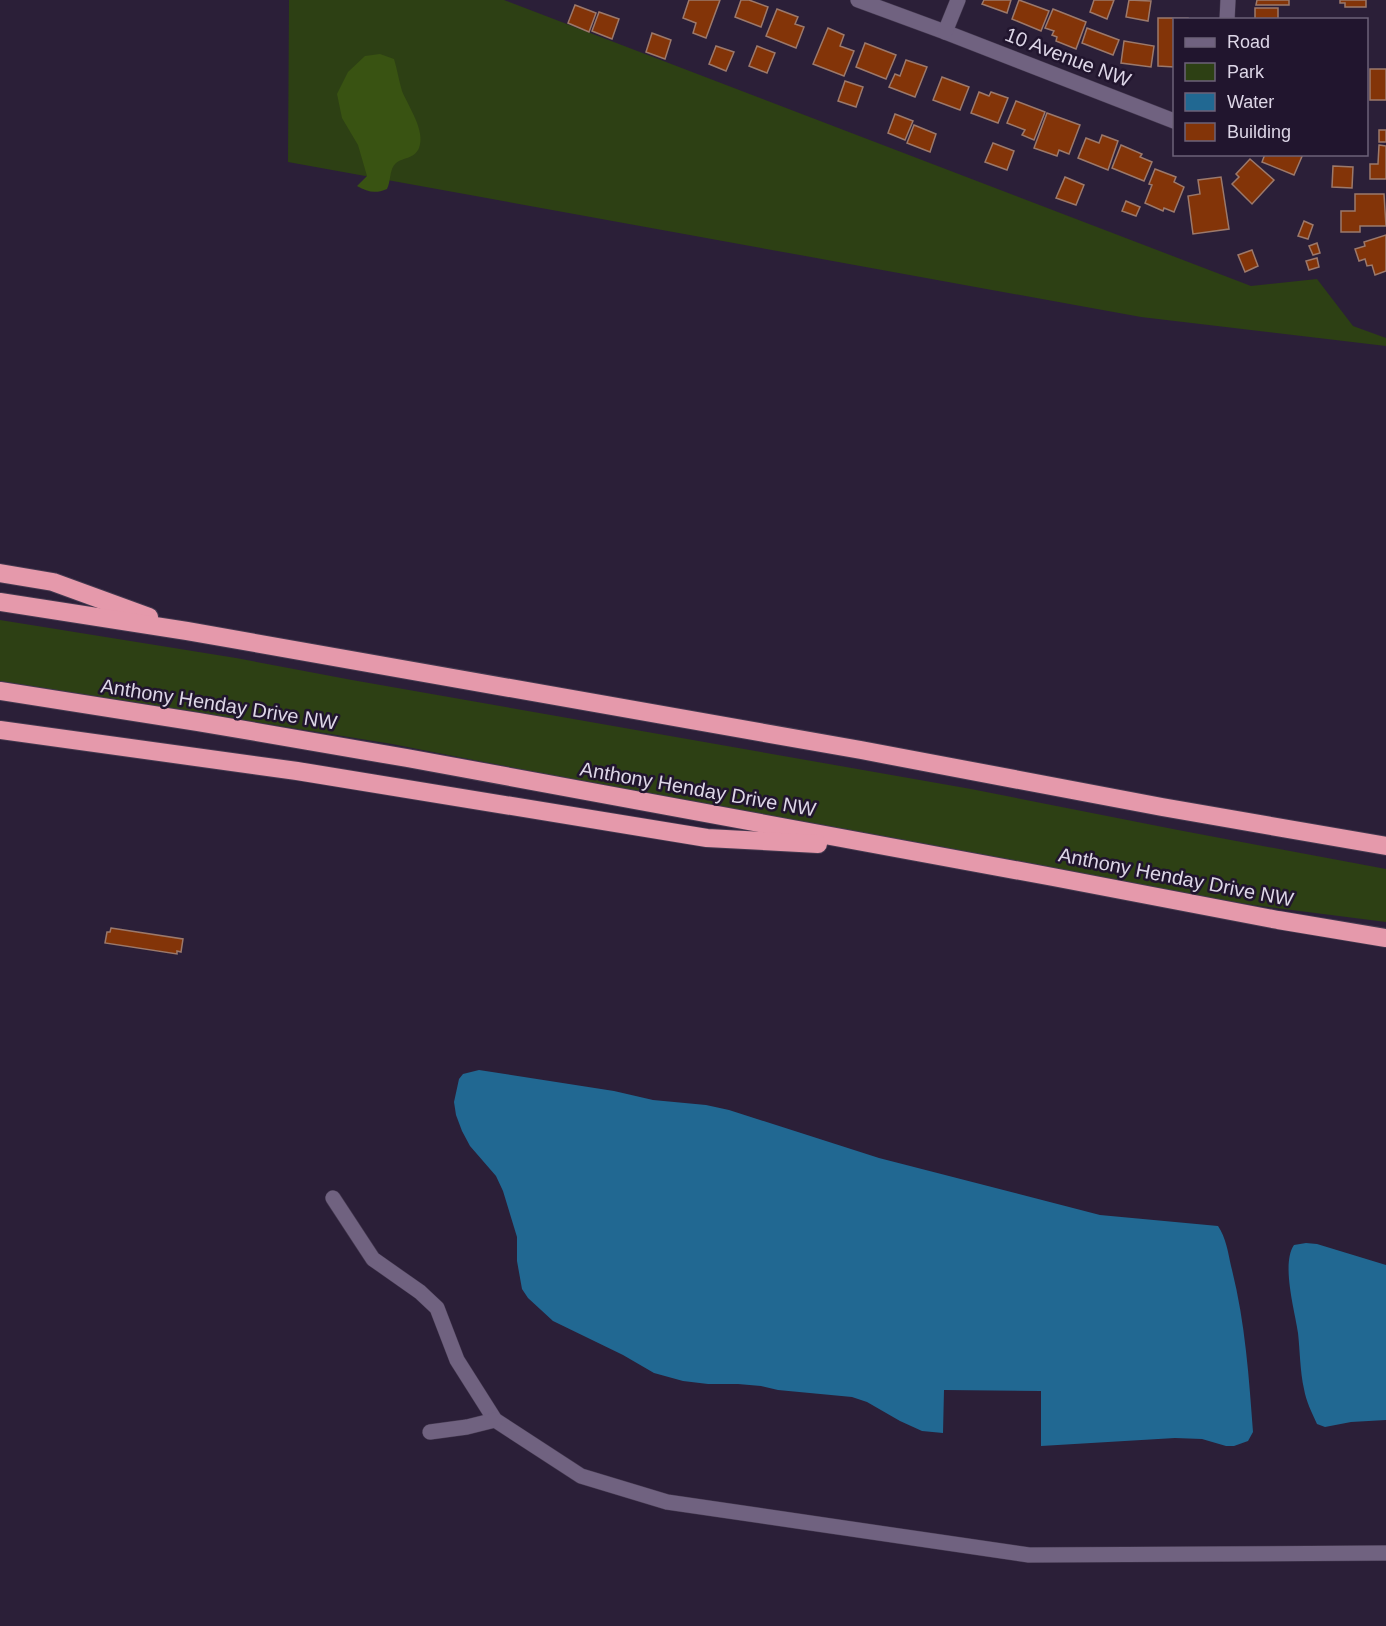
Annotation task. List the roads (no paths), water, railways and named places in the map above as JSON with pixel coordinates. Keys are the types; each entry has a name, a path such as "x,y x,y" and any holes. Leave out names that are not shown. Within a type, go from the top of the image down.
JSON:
{"highway":[{"path":"0,573 53,582 187,631"},
{"path":"0,602 187,631 873,752 1185,812 1386,846"},
{"name":"Anthony Henday Drive NW","path":"0,691 407,758 1386,938"},
{"path":"0,729 309,773 706,838 892,848"}],"street":[{"name":"10 Avenue NW","path":"858,0 1173,121"},
{"path":"945,32 958,0"},
{"path":"1227,18 1228,0"},
{"path":"333,1198 373,1259 420,1292 437,1308 457,1360 495,1420 582,1476 679,1504 1029,1555 1386,1553"},
{"path":"430,1432 495,1420"}],"water":[{"path":"479,1070 614,1091 653,1100 706,1105 729,1110 879,1158 1100,1215 1218,1226 1226,1245 1240,1307 1253,1432 1248,1441 1234,1446 1202,1439 1175,1438 1041,1446 1041,1391 944,1390 943,1433 922,1431 867,1402 852,1397 778,1390 761,1386 683,1381 654,1373 623,1355 553,1321 528,1298 522,1289 517,1261 517,1237 503,1191 496,1176 470,1146 456,1115 454,1102 459,1079 463,1074"},
{"path":"1317,1244 1386,1265 1386,1420 1351,1422 1325,1427 1317,1424 1313,1416 1303,1382 1289,1275 1290,1253 1294,1245"}]}
